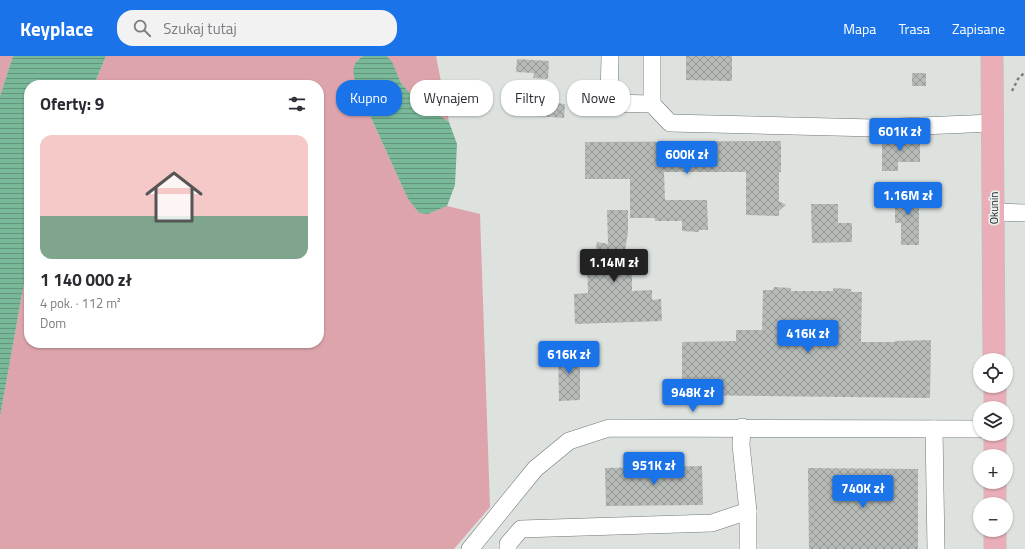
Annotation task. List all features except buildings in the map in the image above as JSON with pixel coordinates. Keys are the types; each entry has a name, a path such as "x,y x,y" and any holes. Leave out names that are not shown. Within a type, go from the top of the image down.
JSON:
{"main road":[{"name":"Okunin","path":"992,56 994,353"},
{"path":"995,537 995,549"}],"street":[{"path":"610,56 609,103 652,104"},
{"path":"652,56 652,104 670,123 874,128 993,122"},
{"path":"994,212 1025,214"},
{"path":"742,427 741,445 748,511 748,549"},
{"path":"470,549 536,469 568,441 609,428 742,427 973,429"},
{"path":"934,429 936,549"},
{"path":"508,549 508,544 521,529 712,523 748,511"}],"path":[{"path":"1011,93 1018,79 1025,72"}],"shaded area":[{"path":"0,56 13,56 0,96"},
{"path":"13,56 106,56 96,80 24,80 24,283 0,417 0,96"},
{"path":"106,56 363,56 357,60 357,80 336,80 336,116 370,116 408,199 419,213 428,214 447,206 480,214 490,507 454,549 0,549 0,417 24,283 24,348 324,348 324,80 96,80"},
{"path":"363,56 387,56 392,62 400,80 355,80 354,66"},
{"path":"387,56 436,56 441,80 410,80 410,94 402,84 402,80 400,80"},
{"path":"402,84 410,93 410,116 440,116 449,122 457,144 455,185 447,206 428,214 419,213 408,199 370,116 402,116"},
{"path":"440,116 448,116 449,122"}]}
